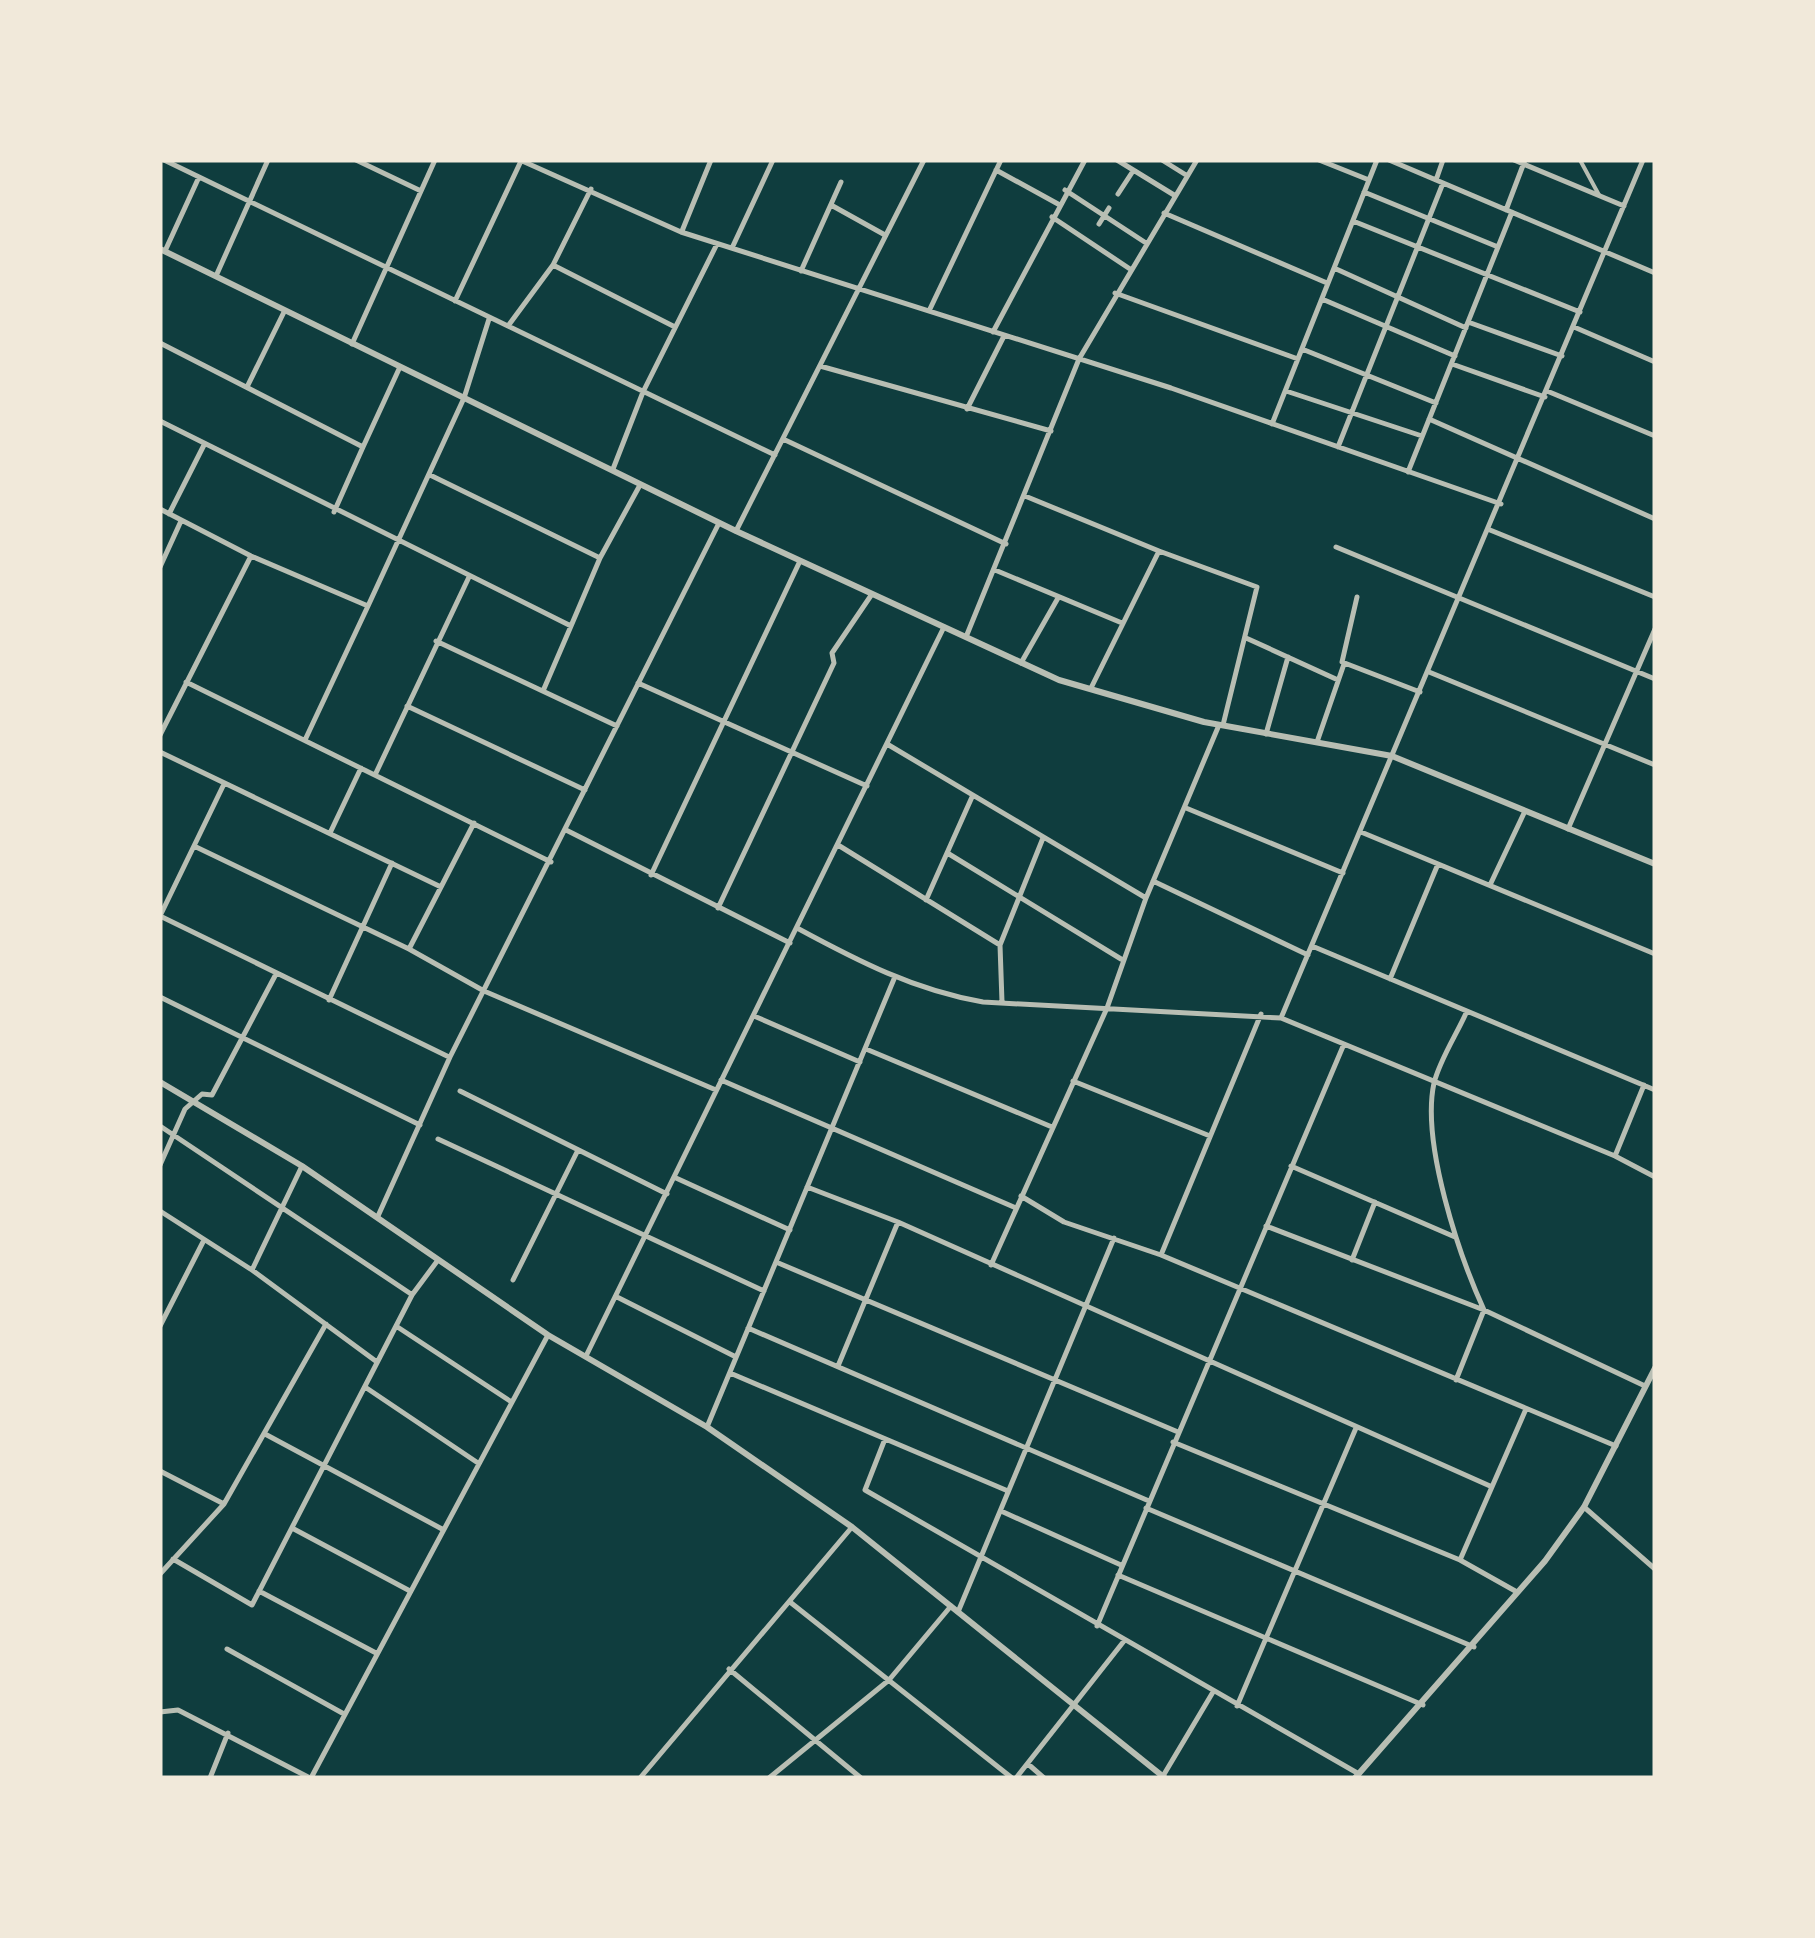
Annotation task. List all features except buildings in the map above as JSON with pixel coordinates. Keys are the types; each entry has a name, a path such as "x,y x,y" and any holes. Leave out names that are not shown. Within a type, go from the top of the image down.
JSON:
{"street":[{"path":"164,160 774,455"},
{"path":"188,172 194,160"},
{"path":"216,277 268,160"},
{"path":"356,160 421,191"},
{"path":"352,344 435,160"},
{"path":"455,301 521,160 591,188 681,232 1079,359 1500,504"},
{"path":"546,172 552,160"},
{"path":"681,232 711,160"},
{"path":"732,248 773,160"},
{"path":"736,531 924,160"},
{"path":"928,312 1001,160"},
{"path":"993,332 1065,190 1085,160"},
{"path":"1117,160 1174,196"},
{"path":"1162,160 1186,176"},
{"path":"966,638 1007,545 1079,359 1197,160"},
{"path":"1320,160 1369,180"},
{"path":"1272,424 1377,160"},
{"path":"1389,160 1655,274"},
{"path":"1338,447 1429,218 1443,160"},
{"path":"1514,160 1624,206"},
{"path":"1580,160 1599,195"},
{"path":"1281,1018 1643,160"},
{"path":"1408,472 1498,246 1524,162"},
{"path":"996,170 1058,204"},
{"path":"1118,194 1133,171"},
{"path":"199,177 162,250 800,562 1090,691 1221,725 1392,756 1655,864"},
{"path":"801,270 841,182"},
{"path":"508,326 553,265 591,188"},
{"path":"1065,190 1146,243"},
{"path":"1364,192 1498,246"},
{"path":"830,205 886,235"},
{"path":"1100,224 1109,208"},
{"path":"1164,213 1328,283"},
{"path":"1052,217 1130,269"},
{"path":"1353,221 1580,312"},
{"path":"1088,242 1094,233"},
{"path":"613,469 644,392 717,244"},
{"path":"553,265 676,328"},
{"path":"1334,268 1467,325 1562,356"},
{"path":"1116,293 1298,359"},
{"path":"1322,299 1453,360 1655,436"},
{"path":"247,387 284,312"},
{"path":"305,740 464,398 490,318"},
{"path":"1574,327 1655,362"},
{"path":"967,408 1004,335"},
{"path":"160,343 363,446"},
{"path":"1302,349 1436,404"},
{"path":"820,366 1050,431"},
{"path":"334,512 399,369"},
{"path":"1286,391 1422,436"},
{"path":"1429,419 1655,519"},
{"path":"160,421 334,512 571,626"},
{"path":"783,439 1007,545"},
{"path":"169,514 204,445"},
{"path":"430,475 600,558"},
{"path":"543,691 600,558 640,484"},
{"path":"991,1265 1107,1008 1146,898 1221,725 1256,587 1026,496"},
{"path":"160,509 251,556 368,606"},
{"path":"160,567 181,521"},
{"path":"378,1216 450,1058 719,523"},
{"path":"1490,530 1655,597"},
{"path":"1336,547 1655,679"},
{"path":"1090,691 1159,551"},
{"path":"160,735 251,556"},
{"path":"650,875 800,562"},
{"path":"996,570 1122,623"},
{"path":"375,775 469,576"},
{"path":"718,908 834,662 832,653 872,594"},
{"path":"1357,597 1340,656 1344,664 1420,692"},
{"path":"1021,662 1058,598"},
{"path":"584,1359 648,1238 716,1090 944,627"},
{"path":"1568,829 1655,629"},
{"path":"1246,638 1338,680"},
{"path":"436,641 617,726"},
{"path":"1266,734 1288,657"},
{"path":"1316,745 1344,664"},
{"path":"1429,672 1655,765"},
{"path":"186,682 551,862"},
{"path":"638,683 867,786"},
{"path":"407,706 585,791"},
{"path":"888,744 1146,898"},
{"path":"160,752 442,887"},
{"path":"330,833 361,768"},
{"path":"225,783 160,916 450,1058"},
{"path":"926,900 972,797"},
{"path":"1186,808 1343,873"},
{"path":"1490,885 1524,811"},
{"path":"410,949 474,823"},
{"path":"566,830 790,943"},
{"path":"1361,832 1655,954"},
{"path":"1002,1002 1000,945 1043,838"},
{"path":"838,845 1000,945"},
{"path":"194,846 410,949 484,991 716,1090"},
{"path":"949,854 1122,960"},
{"path":"329,1000 392,863"},
{"path":"1390,979 1438,864"},
{"path":"1154,882 1308,954"},
{"path":"797,928 894,979 940,995 1281,1018 1616,1156 1655,1177"},
{"path":"1312,946 1655,1090"},
{"path":"160,1165 171,1134 194,1101 202,1094 212,1095 276,974"},
{"path":"707,1427 894,979"},
{"path":"160,998 420,1125"},
{"path":"1456,1380 1484,1310 1456,1237 1434,1128 1434,1083 1467,1012"},
{"path":"1161,1256 1261,1014"},
{"path":"754,1016 860,1062"},
{"path":"1097,1626 1344,1044"},
{"path":"866,1049 1053,1127"},
{"path":"721,1080 1016,1208"},
{"path":"160,1082 302,1166 584,1359 707,1427 852,1527 1164,1777 1213,1692"},
{"path":"1073,1082 1211,1136"},
{"path":"1616,1156 1644,1085"},
{"path":"460,1090 668,1194"},
{"path":"160,1126 412,1295"},
{"path":"438,1139 764,1291"},
{"path":"513,1280 578,1150"},
{"path":"252,1270 302,1166"},
{"path":"1292,1166 1456,1237"},
{"path":"676,1178 790,1230"},
{"path":"807,1187 898,1222 1490,1486"},
{"path":"1021,1196 1064,1222 1161,1256 1616,1446"},
{"path":"1352,1260 1375,1201"},
{"path":"160,1211 252,1270 377,1362"},
{"path":"838,1366 898,1222"},
{"path":"1266,1226 1484,1310 1646,1386"},
{"path":"958,1612 1114,1238"},
{"path":"160,1326 204,1240"},
{"path":"173,1559 252,1605 412,1295 439,1258"},
{"path":"776,1262 1178,1432"},
{"path":"616,1297 736,1357"},
{"path":"160,1574 224,1504 326,1324"},
{"path":"396,1326 510,1402"},
{"path":"748,1328 1295,1571 1474,1646"},
{"path":"160,1712 178,1710 310,1778 548,1335"},
{"path":"886,1439 864,1490 1357,1776 1474,1646 1584,1507 1655,1368"},
{"path":"730,1373 1009,1491"},
{"path":"364,1386 478,1463"},
{"path":"1460,1560 1526,1409"},
{"path":"1237,1706 1356,1428"},
{"path":"265,1434 442,1530"},
{"path":"1173,1442 1460,1560 1517,1592"},
{"path":"160,1471 224,1504"},
{"path":"1584,1507 1655,1570"},
{"path":"1001,1511 1122,1566"},
{"path":"640,1778 852,1527"},
{"path":"292,1528 410,1591"},
{"path":"1118,1574 1423,1706"},
{"path":"260,1591 377,1653"},
{"path":"790,1602 1014,1778 1124,1642"},
{"path":"769,1778 889,1680 951,1606"},
{"path":"228,1650 344,1714"},
{"path":"729,1669 861,1778"},
{"path":"210,1778 228,1733"},
{"path":"1028,1764 1044,1778"}]}
